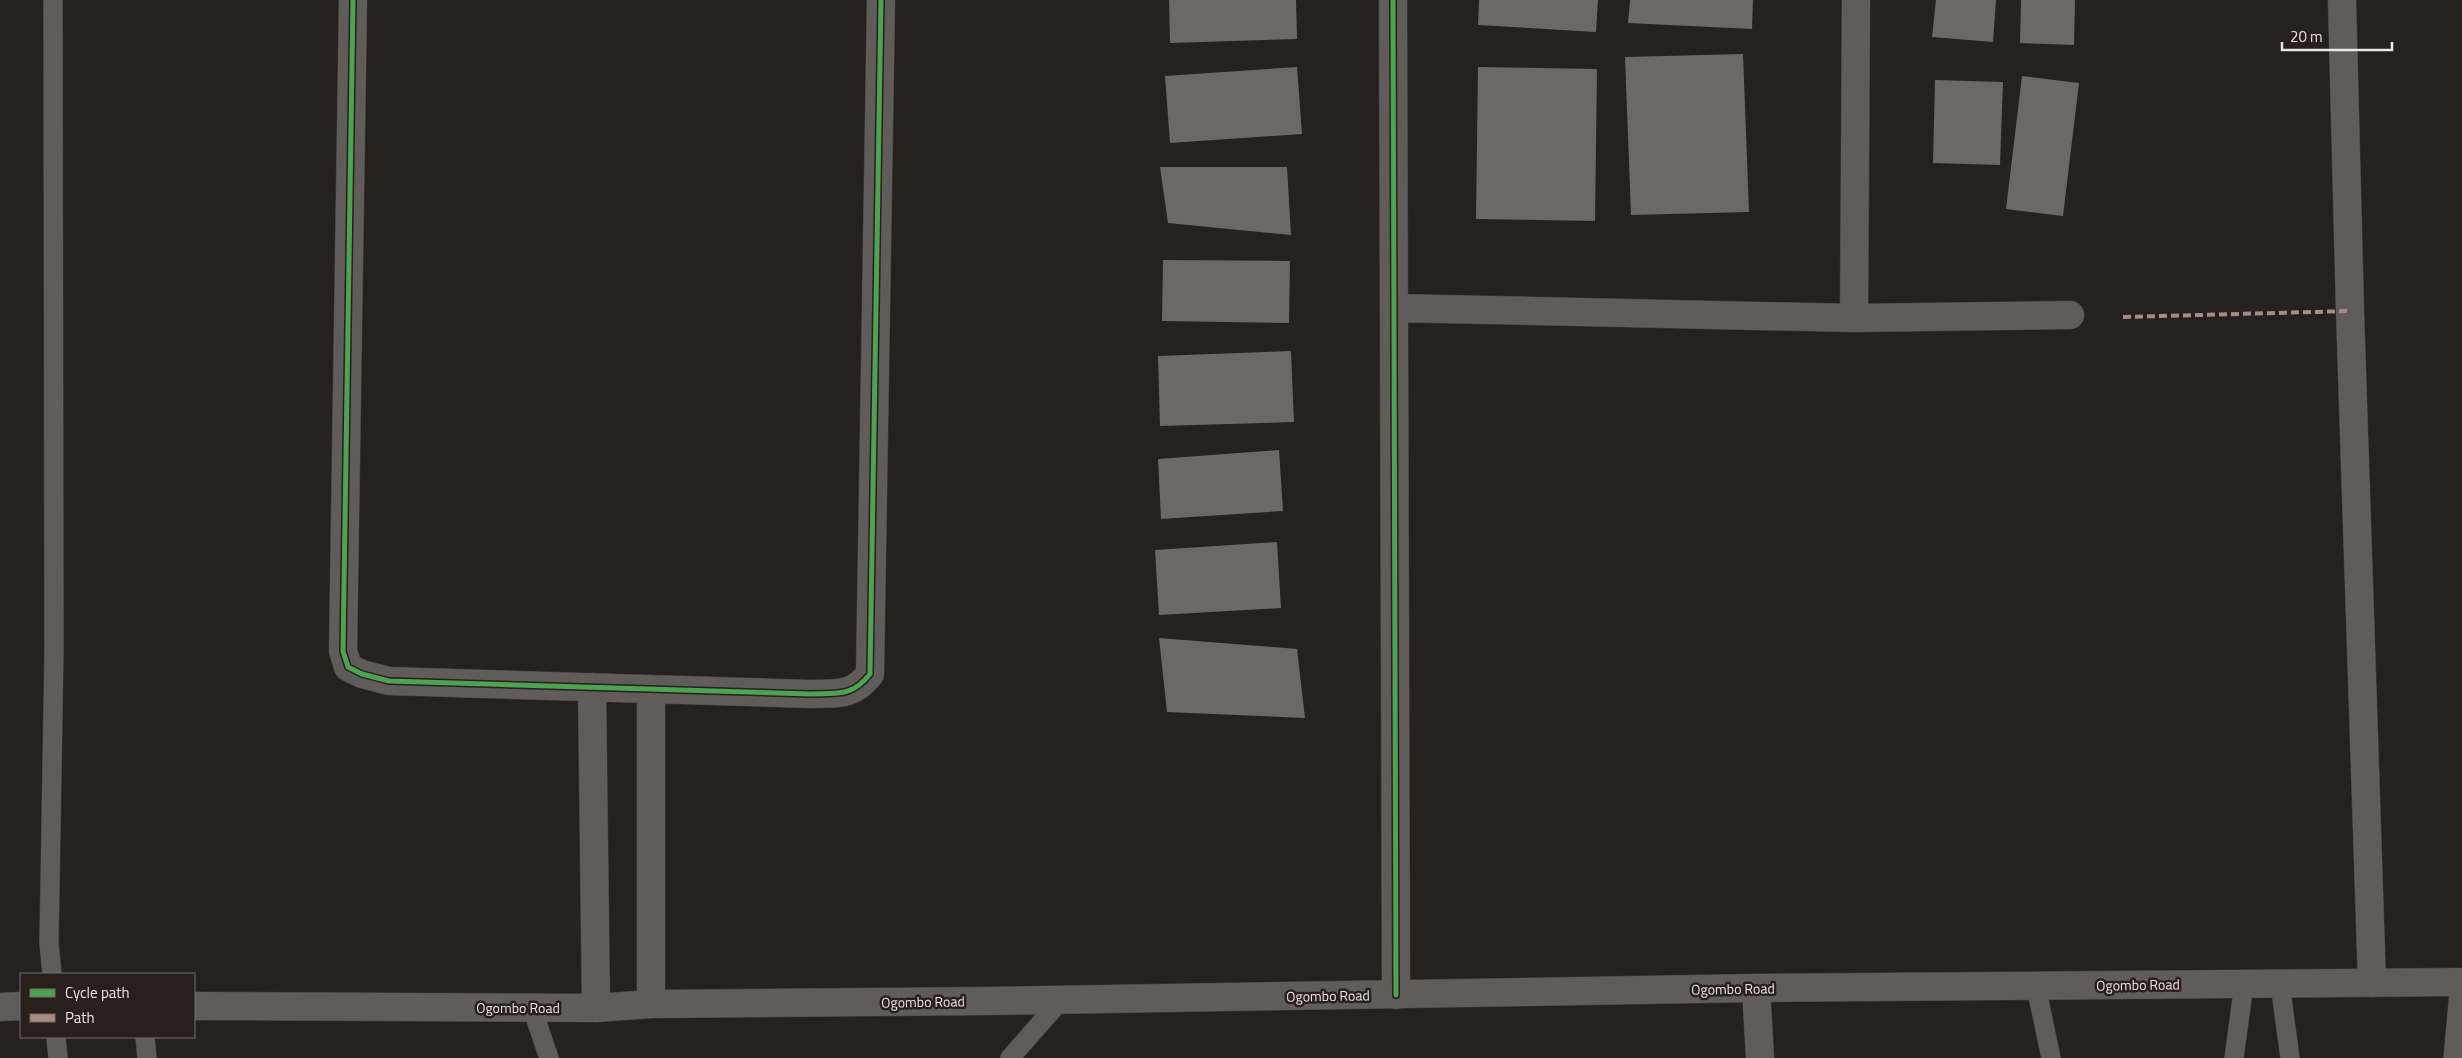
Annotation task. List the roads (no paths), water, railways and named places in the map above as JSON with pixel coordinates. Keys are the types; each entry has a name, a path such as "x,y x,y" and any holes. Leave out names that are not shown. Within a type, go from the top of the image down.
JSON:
{"street":[{"path":"354,0 343,651 348,667 362,674 389,681 810,694 846,692 860,687 870,674 881,0"},
{"path":"1393,0 1396,995"},
{"path":"1854,318 1856,0"},
{"path":"2342,0 2372,983"},
{"path":"1394,308 1854,318 2070,315"},
{"path":"592,687 596,1008"},
{"path":"651,688 651,1004"},
{"name":"Ogombo Road","path":"195,1006 596,1008 651,1004 1060,1000 1756,988 2461,982"},
{"path":"1756,988 1760,1058"},
{"path":"0,1007 20,1006"}],"lane":[{"path":"52,973 49,943 54,652 54,0"},
{"path":"2453,1058 2461,982"},
{"path":"2234,1058 2244,984"},
{"path":"2280,984 2290,1058"},
{"path":"2036,986 2051,1058"},
{"path":"1010,1058 1060,1000"},
{"path":"532,1008 549,1058"},
{"path":"56,1038 58,1058"},
{"path":"145,1038 147,1058"}]}
